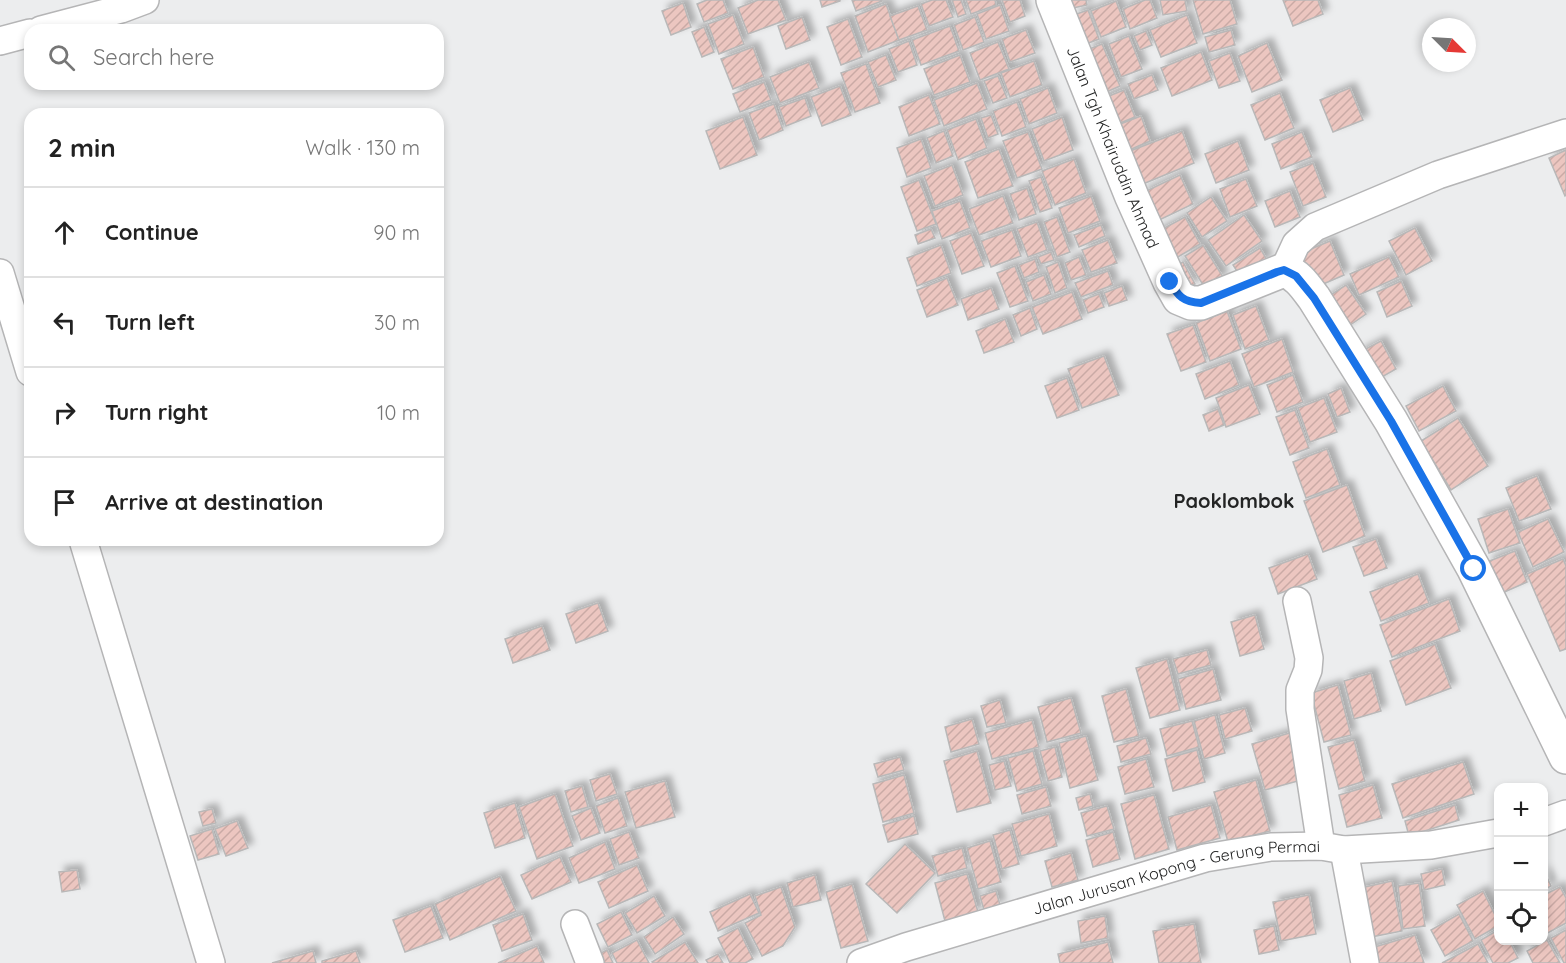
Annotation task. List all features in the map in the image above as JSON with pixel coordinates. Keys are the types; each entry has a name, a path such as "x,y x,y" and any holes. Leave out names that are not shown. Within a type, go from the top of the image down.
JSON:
{"street":[{"path":"64,24 121,9 145,0"},
{"name":"Jalan Tgh Khairuddin Ahmad","path":"1053,0 1132,197 1179,298 1191,303 1201,303 1284,270"},
{"path":"0,41 24,35"},
{"path":"1566,133 1438,176 1315,227 1296,244 1284,270 1296,276 1314,298 1391,421 1474,569 1566,757"},
{"path":"0,273 24,352"},
{"path":"85,546 211,963"},
{"path":"1297,602 1309,658 1308,670 1300,690 1299,709 1333,848 1365,963"},
{"path":"1548,821 1566,814"},
{"name":"Jalan Jurusan Kopong - Gerung Permai","path":"861,963 906,947 1205,858 1271,847 1431,845 1494,834"},
{"path":"575,924 590,963"}],"building":[{"path":"707,0 723,0 728,13 704,22 697,4"},
{"path":"758,0 778,0 786,20 748,34 738,8"},
{"path":"820,0 840,0 840,1 822,7"},
{"path":"852,0 882,0 882,1 856,11"},
{"path":"932,0 946,0 953,17 929,26 921,4"},
{"path":"952,0 961,0 966,14 958,17"},
{"path":"966,0 995,0 996,5 971,14"},
{"path":"1002,0 1020,0 1025,16 1010,22"},
{"path":"1066,0 1086,0 1087,5 1068,9"},
{"path":"1150,0 1157,18 1130,29 1123,9"},
{"path":"1160,0 1185,0 1187,11 1163,15"},
{"path":"1193,0 1230,0 1237,24 1203,34"},
{"path":"1283,0 1318,0 1323,14 1293,26"},
{"path":"1116,1 1126,27 1101,37 1091,11"},
{"path":"683,3 691,27 671,35 662,11"},
{"path":"886,4 899,40 868,52 855,16"},
{"path":"1000,5 1009,31 986,39 977,14"},
{"path":"918,6 927,30 899,40 890,16"},
{"path":"1088,10 1099,39 1086,44 1074,15"},
{"path":"733,15 744,44 719,54 708,24"},
{"path":"1187,15 1197,43 1161,57 1150,30"},
{"path":"802,17 810,40 786,49 778,26"},
{"path":"975,17 984,42 963,50 954,25"},
{"path":"848,19 862,57 841,65 827,27"},
{"path":"950,26 959,51 921,65 912,40"},
{"path":"704,27 714,52 702,57 692,32"},
{"path":"1026,30 1035,53 1010,62 1002,39"},
{"path":"1231,30 1235,45 1209,52 1205,37"},
{"path":"1146,31 1152,45 1140,50 1134,36"},
{"path":"1129,36 1142,69 1121,77 1109,44"},
{"path":"909,41 917,65 898,72 889,49"},
{"path":"998,42 1009,69 980,80 970,53"},
{"path":"1267,43 1282,80 1252,92 1238,56"},
{"path":"1102,44 1120,86 1104,93 1087,50"},
{"path":"753,47 764,77 733,89 721,59"},
{"path":"1201,52 1212,80 1172,96 1161,68"},
{"path":"1230,53 1240,81 1219,88 1209,61"},
{"path":"886,55 896,80 878,87 868,62"},
{"path":"960,55 970,82 934,95 924,69"},
{"path":"1034,61 1042,85 1010,97 1001,73"},
{"path":"809,62 819,88 780,103 770,77"},
{"path":"866,64 880,103 855,112 841,73"},
{"path":"1152,75 1158,90 1134,99 1128,84"},
{"path":"998,76 1007,98 993,103 984,81"},
{"path":"764,82 771,100 740,112 733,94"},
{"path":"977,83 987,109 944,126 934,100"},
{"path":"840,86 851,115 822,126 811,97"},
{"path":"1048,88 1057,113 1029,124 1020,99"},
{"path":"1350,88 1363,120 1333,132 1320,100"},
{"path":"1124,90 1135,117 1110,127 1099,100"},
{"path":"1280,93 1294,128 1265,140 1251,105"},
{"path":"929,95 940,124 909,136 899,107"},
{"path":"805,98 811,116 786,126 779,107"},
{"path":"1017,102 1026,127 1002,136 993,111"},
{"path":"774,104 783,130 759,140 749,113"},
{"path":"991,115 998,134 988,138 981,118"},
{"path":"1141,116 1150,141 1120,154 1110,128"},
{"path":"743,117 757,155 720,169 706,131"},
{"path":"1062,117 1073,150 1044,161 1032,129"},
{"path":"976,119 987,148 958,160 947,130"},
{"path":"944,131 953,156 936,163 927,138"},
{"path":"1182,131 1194,163 1138,186 1125,153"},
{"path":"1028,132 1042,169 1017,178 1003,141"},
{"path":"1302,132 1312,157 1281,169 1272,144"},
{"path":"921,139 931,168 907,177 897,148"},
{"path":"1238,141 1249,170 1216,183 1205,154"},
{"path":"999,149 1013,186 978,198 965,162"},
{"path":"1566,150 1566,195 1565,196 1549,158"},
{"path":"1074,159 1086,193 1055,205 1042,171"},
{"path":"1313,163 1326,197 1303,206 1290,172"},
{"path":"952,165 963,195 935,206 924,176"},
{"path":"1180,175 1193,204 1155,222 1142,193"},
{"path":"1041,177 1052,208 1040,212 1029,181"},
{"path":"1246,179 1257,206 1230,217 1220,189"},
{"path":"919,180 936,224 917,231 901,187"},
{"path":"1027,188 1036,214 1019,220 1010,194"},
{"path":"1290,191 1300,217 1275,227 1265,201"},
{"path":"1003,196 1013,223 979,235 969,209"},
{"path":"1091,196 1100,221 1068,233 1059,208"},
{"path":"1211,197 1227,221 1202,237 1187,213"},
{"path":"960,201 970,228 942,239 932,211"},
{"path":"1244,215 1262,241 1226,266 1208,240"},
{"path":"1057,217 1070,252 1057,257 1044,222"},
{"path":"1185,217 1200,244 1171,261 1155,233"},
{"path":"1037,222 1047,250 1028,257 1017,229"},
{"path":"1101,225 1105,236 1079,247 1074,235"},
{"path":"1415,228 1432,261 1406,275 1389,241"},
{"path":"931,229 935,238 918,244 915,235"},
{"path":"1012,230 1021,256 991,267 981,241"},
{"path":"971,233 984,266 962,274 950,241"},
{"path":"1108,240 1117,263 1091,272 1082,250"},
{"path":"1330,241 1344,275 1314,288 1299,254"},
{"path":"941,245 951,273 917,286 907,258"},
{"path":"1203,245 1223,277 1205,288 1185,256"},
{"path":"1260,248 1267,260 1240,276 1233,265"},
{"path":"1051,252 1054,260 1041,264 1038,257"},
{"path":"1079,257 1086,275 1071,280 1065,263"},
{"path":"1389,257 1399,277 1359,295 1350,274"},
{"path":"1035,259 1039,272 1024,278 1019,265"},
{"path":"1058,262 1067,288 1055,293 1046,267"},
{"path":"1183,262 1195,284 1188,288 1176,266"},
{"path":"1015,266 1028,301 1010,307 997,273"},
{"path":"1108,271 1113,285 1081,297 1075,283"},
{"path":"1044,275 1051,294 1033,301 1026,282"},
{"path":"947,278 958,305 927,317 917,290"},
{"path":"1401,281 1412,306 1387,317 1377,292"},
{"path":"1346,285 1366,314 1343,330 1323,300"},
{"path":"1122,286 1127,300 1109,306 1104,293"},
{"path":"991,288 999,309 968,320 961,299"},
{"path":"1072,292 1082,319 1043,334 1032,307"},
{"path":"1099,294 1104,307 1088,313 1083,300"},
{"path":"1256,306 1269,340 1245,349 1233,315"},
{"path":"1030,308 1037,329 1021,336 1013,315"},
{"path":"1227,311 1241,349 1210,361 1196,323"},
{"path":"1005,319 1014,342 984,353 976,331"},
{"path":"1193,325 1206,362 1181,371 1167,334"},
{"path":"1282,339 1293,372 1254,387 1242,354"},
{"path":"1381,341 1396,369 1373,382 1358,353"},
{"path":"1104,356 1119,395 1082,408 1068,369"},
{"path":"1230,361 1239,385 1205,399 1196,374"},
{"path":"1293,375 1303,402 1277,412 1267,385"},
{"path":"1067,378 1079,410 1057,418 1045,386"},
{"path":"1249,385 1260,414 1226,427 1216,398"},
{"path":"1443,386 1456,411 1419,431 1406,406"},
{"path":"1341,388 1350,412 1337,417 1328,394"},
{"path":"1324,398 1337,432 1310,442 1298,408"},
{"path":"1218,409 1224,425 1209,431 1203,415"},
{"path":"1295,410 1309,448 1290,455 1276,417"},
{"path":"1458,418 1488,466 1451,490 1421,441"},
{"path":"1327,449 1340,485 1306,498 1293,462"},
{"path":"1537,476 1551,509 1519,521 1506,488"},
{"path":"1347,485 1365,536 1323,552 1304,501"},
{"path":"1508,509 1520,543 1489,553 1478,519"},
{"path":"1548,519 1564,552 1533,567 1518,532"},
{"path":"1376,539 1387,568 1364,576 1353,547"},
{"path":"1515,551 1527,582 1500,594 1487,562"},
{"path":"1308,554 1317,579 1278,594 1269,568"},
{"path":"1563,559 1566,566 1566,649 1560,651 1527,574"},
{"path":"1418,574 1429,603 1381,621 1370,592"},
{"path":"1449,599 1460,631 1392,657 1380,625"},
{"path":"598,603 608,631 576,643 566,614"},
{"path":"1255,615 1264,649 1240,656 1231,622"},
{"path":"542,626 550,650 513,663 505,639"},
{"path":"1435,644 1451,688 1406,705 1390,661"},
{"path":"1207,650 1211,665 1178,674 1173,659"},
{"path":"1167,659 1180,710 1150,718 1136,668"},
{"path":"1213,669 1221,700 1186,709 1178,679"},
{"path":"1371,673 1381,711 1354,719 1344,681"},
{"path":"1338,685 1351,735 1324,742 1311,693"},
{"path":"1126,689 1139,736 1114,742 1102,696"},
{"path":"1071,698 1081,733 1047,742 1038,707"},
{"path":"1000,700 1006,723 987,727 981,706"},
{"path":"1245,708 1252,731 1225,739 1219,715"},
{"path":"1215,715 1225,753 1204,759 1194,721"},
{"path":"972,719 979,744 951,752 945,727"},
{"path":"1032,720 1039,747 992,759 985,733"},
{"path":"1192,721 1199,747 1167,756 1160,729"},
{"path":"1293,732 1305,779 1265,790 1252,744"},
{"path":"1086,736 1098,780 1070,788 1059,743"},
{"path":"1146,738 1151,754 1121,762 1117,746"},
{"path":"1354,740 1365,781 1339,789 1328,747"},
{"path":"1055,747 1062,777 1048,781 1040,751"},
{"path":"1197,750 1205,782 1173,791 1165,759"},
{"path":"977,751 991,803 957,812 944,761"},
{"path":"1033,751 1042,784 1017,791 1008,758"},
{"path":"900,757 904,770 878,777 874,764"},
{"path":"1146,759 1154,787 1125,794 1118,767"},
{"path":"1004,761 1011,786 995,790 989,765"},
{"path":"1463,762 1474,794 1403,818 1392,784"},
{"path":"610,774 617,794 596,801 590,780"},
{"path":"904,775 914,813 883,822 873,784"},
{"path":"1256,780 1270,831 1228,842 1214,792"},
{"path":"665,781 675,817 636,828 625,792"},
{"path":"1373,785 1382,818 1347,827 1339,795"},
{"path":"582,786 588,807 571,812 565,791"},
{"path":"1046,787 1051,806 1022,814 1017,795"},
{"path":"555,794 573,846 537,859 519,807"},
{"path":"1090,794 1093,806 1079,810 1076,798"},
{"path":"1154,795 1169,849 1135,859 1121,804"},
{"path":"618,798 627,826 605,833 596,806"},
{"path":"515,803 525,838 495,848 484,813"},
{"path":"1211,805 1220,838 1177,850 1168,817"},
{"path":"1455,805 1459,820 1409,836 1405,821"},
{"path":"1107,806 1114,829 1087,836 1081,813"},
{"path":"591,808 600,833 581,840 572,816"},
{"path":"212,809 216,823 203,826 199,812"},
{"path":"1049,814 1057,846 1021,856 1012,824"},
{"path":"914,816 918,834 888,842 883,825"},
{"path":"237,821 248,848 226,856 215,829"},
{"path":"212,829 219,854 198,860 190,836"},
{"path":"1010,830 1019,864 1002,869 993,835"},
{"path":"629,832 639,858 619,865 610,839"},
{"path":"1113,832 1120,859 1093,867 1086,840"},
{"path":"990,841 1001,882 978,889 967,848"},
{"path":"605,842 615,869 579,883 569,858"},
{"path":"905,844 935,873 897,913 866,884"},
{"path":"962,848 967,868 938,876 932,856"},
{"path":"1071,853 1078,880 1052,887 1045,861"},
{"path":"560,857 571,882 532,899 521,875"},
{"path":"637,865 648,891 609,908 598,882"},
{"path":"1442,869 1445,885 1424,890 1421,874"},
{"path":"77,870 80,889 62,892 59,872"},
{"path":"967,874 978,912 945,921 935,883"},
{"path":"815,875 821,900 793,907 787,883"},
{"path":"500,876 516,911 450,940 435,904"},
{"path":"1392,881 1402,931 1366,938 1356,889"},
{"path":"1419,883 1425,926 1403,929 1398,886"},
{"path":"852,884 868,941 841,948 826,892"},
{"path":"781,887 795,927 783,946 762,956 745,923 761,915 755,896"},
{"path":"1560,887 1566,898 1566,923 1548,933 1548,893"},
{"path":"996,891 1000,905 984,910 980,896"},
{"path":"1483,891 1494,913 1494,928 1475,939 1457,905"},
{"path":"750,894 759,913 718,931 710,912"},
{"path":"1309,895 1316,934 1281,941 1273,902"},
{"path":"654,896 665,916 637,933 625,913"},
{"path":"431,906 443,938 405,952 393,920"},
{"path":"621,912 632,935 608,947 597,924"},
{"path":"523,914 532,940 502,951 493,925"},
{"path":"1459,914 1473,941 1445,956 1431,930"},
{"path":"1105,916 1108,938 1081,943 1078,921"},
{"path":"673,917 684,934 655,954 644,937"},
{"path":"1194,924 1201,963 1159,963 1153,931"},
{"path":"1274,926 1279,950 1259,954 1254,930"},
{"path":"738,928 753,959 745,963 730,963 718,938"},
{"path":"1566,930 1566,963 1564,963 1551,938"},
{"path":"1494,932 1494,945 1512,945 1518,958 1508,963 1493,963 1481,940"},
{"path":"1415,935 1424,963 1372,963 1368,949"},
{"path":"637,940 649,963 617,963 612,953"},
{"path":"685,942 698,963 652,962"},
{"path":"1108,942 1113,963 1060,963 1058,954"},
{"path":"1548,942 1560,963 1533,963 1527,951 1538,945 1548,945"},
{"path":"1478,944 1488,963 1442,963"},
{"path":"537,946 544,963 498,963"},
{"path":"607,950 613,963 598,963 595,956"},
{"path":"313,951 316,963 272,963"},
{"path":"356,951 360,963 322,963 322,961"},
{"path":"718,954 723,963 708,963 706,960"}],"district":[{"name":"Paoklombok","path":"1234,501"}],"route":[{"path":"1170,282 1179,298 1191,303 1201,303 1284,270 1296,276 1314,298 1391,421 1474,569"}]}
